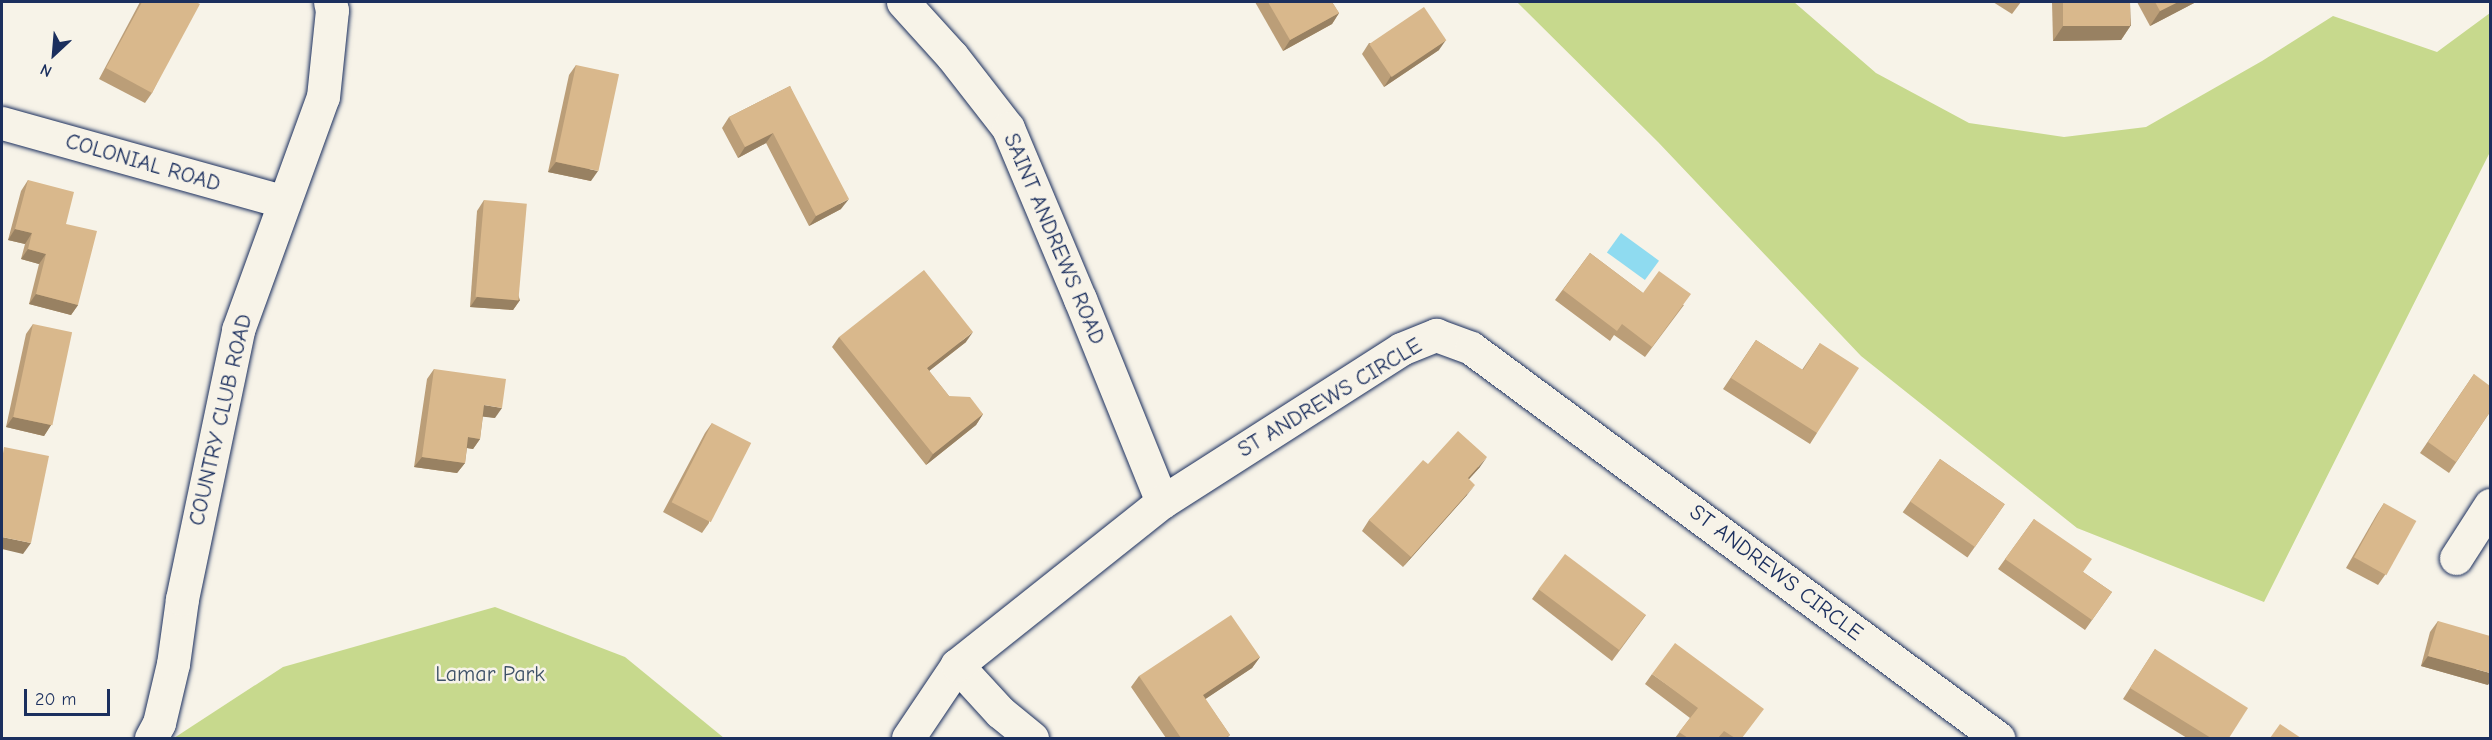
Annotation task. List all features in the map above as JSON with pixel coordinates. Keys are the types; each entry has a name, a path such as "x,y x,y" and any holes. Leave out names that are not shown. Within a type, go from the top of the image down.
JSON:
{"street":[{"name":"COUNTRY CLUB ROAD","path":"151,738 159,723 173,664 182,599 238,330 323,97 332,10 330,2"},
{"name":"SAINT ANDREWS ROAD","path":"903,2 952,56 1008,128 1162,502"},
{"name":"COLONIAL ROAD","path":"2,123 284,202"},
{"name":"ST ANDREWS CIRCLE","path":"908,738 957,665 1162,502 1401,349 1436,334 1471,348 1998,738"},
{"path":"2456,558 2487,518"},
{"path":"957,665 1000,712 1032,738"}],"green space":[{"path":"1517,2 1794,2 1876,73 1969,123 2064,137 2146,127 2262,61 2333,16 2437,52 2490,13 2490,152 2264,602 2077,528 1861,356 1658,142"},
{"name":"Lamar Park","path":"495,607 625,657 724,738 174,738 283,667"}],"water":[{"path":"1621,233 1659,261 1645,280 1607,252"}],"building":[{"path":"142,2 196,2 200,4 152,93 106,68"},
{"path":"1268,2 1332,2 1339,13 1290,40"},
{"path":"2063,2 2130,2 2130,26 2063,26"},
{"path":"2155,2 2178,2 2160,11"},
{"path":"1424,7 1446,40 1392,77 1369,44"},
{"path":"576,65 619,74 598,171 555,162"},
{"path":"790,86 849,199 816,216 773,133 745,147 729,117"},
{"path":"28,180 74,192 66,224 97,231 78,305 36,294 46,254 28,249 32,233 15,229"},
{"path":"484,200 527,204 518,300 476,297"},
{"path":"1590,253 1643,293 1659,271 1691,294 1652,347 1622,324 1617,331 1563,290"},
{"path":"924,270 973,332 927,368 949,396 970,397 983,414 933,454 839,337"},
{"path":"33,324 72,332 52,425 13,417"},
{"path":"1756,340 1803,370 1820,343 1859,368 1817,433 1731,378"},
{"path":"434,369 506,379 502,408 484,405 480,439 468,437 465,463 422,457"},
{"path":"2474,374 2490,386 2490,412 2456,462 2428,442"},
{"path":"712,423 751,443 711,522 672,502"},
{"path":"1458,431 1487,457 1468,478 1475,485 1411,557 1369,520 1423,460 1428,464"},
{"path":"4,447 49,456 31,543 2,537"},
{"path":"1940,459 2005,504 1975,547 1910,502"},
{"path":"2384,503 2416,521 2386,575 2354,557"},
{"path":"2034,519 2092,559 2083,572 2112,592 2092,620 2005,559"},
{"path":"1565,554 1646,615 1619,650 1539,589"},
{"path":"1231,615 1260,657 1203,695 1230,735 1225,738 1181,738 1139,676"},
{"path":"2438,621 2490,636 2490,673 2428,656"},
{"path":"1675,643 1764,709 1742,738 1735,738 1724,731 1718,738 1688,738 1679,732 1698,708 1652,674"},
{"path":"2155,649 2248,708 2229,738 2211,738 2130,688"},
{"path":"2280,724 2301,738 2270,738"}]}
